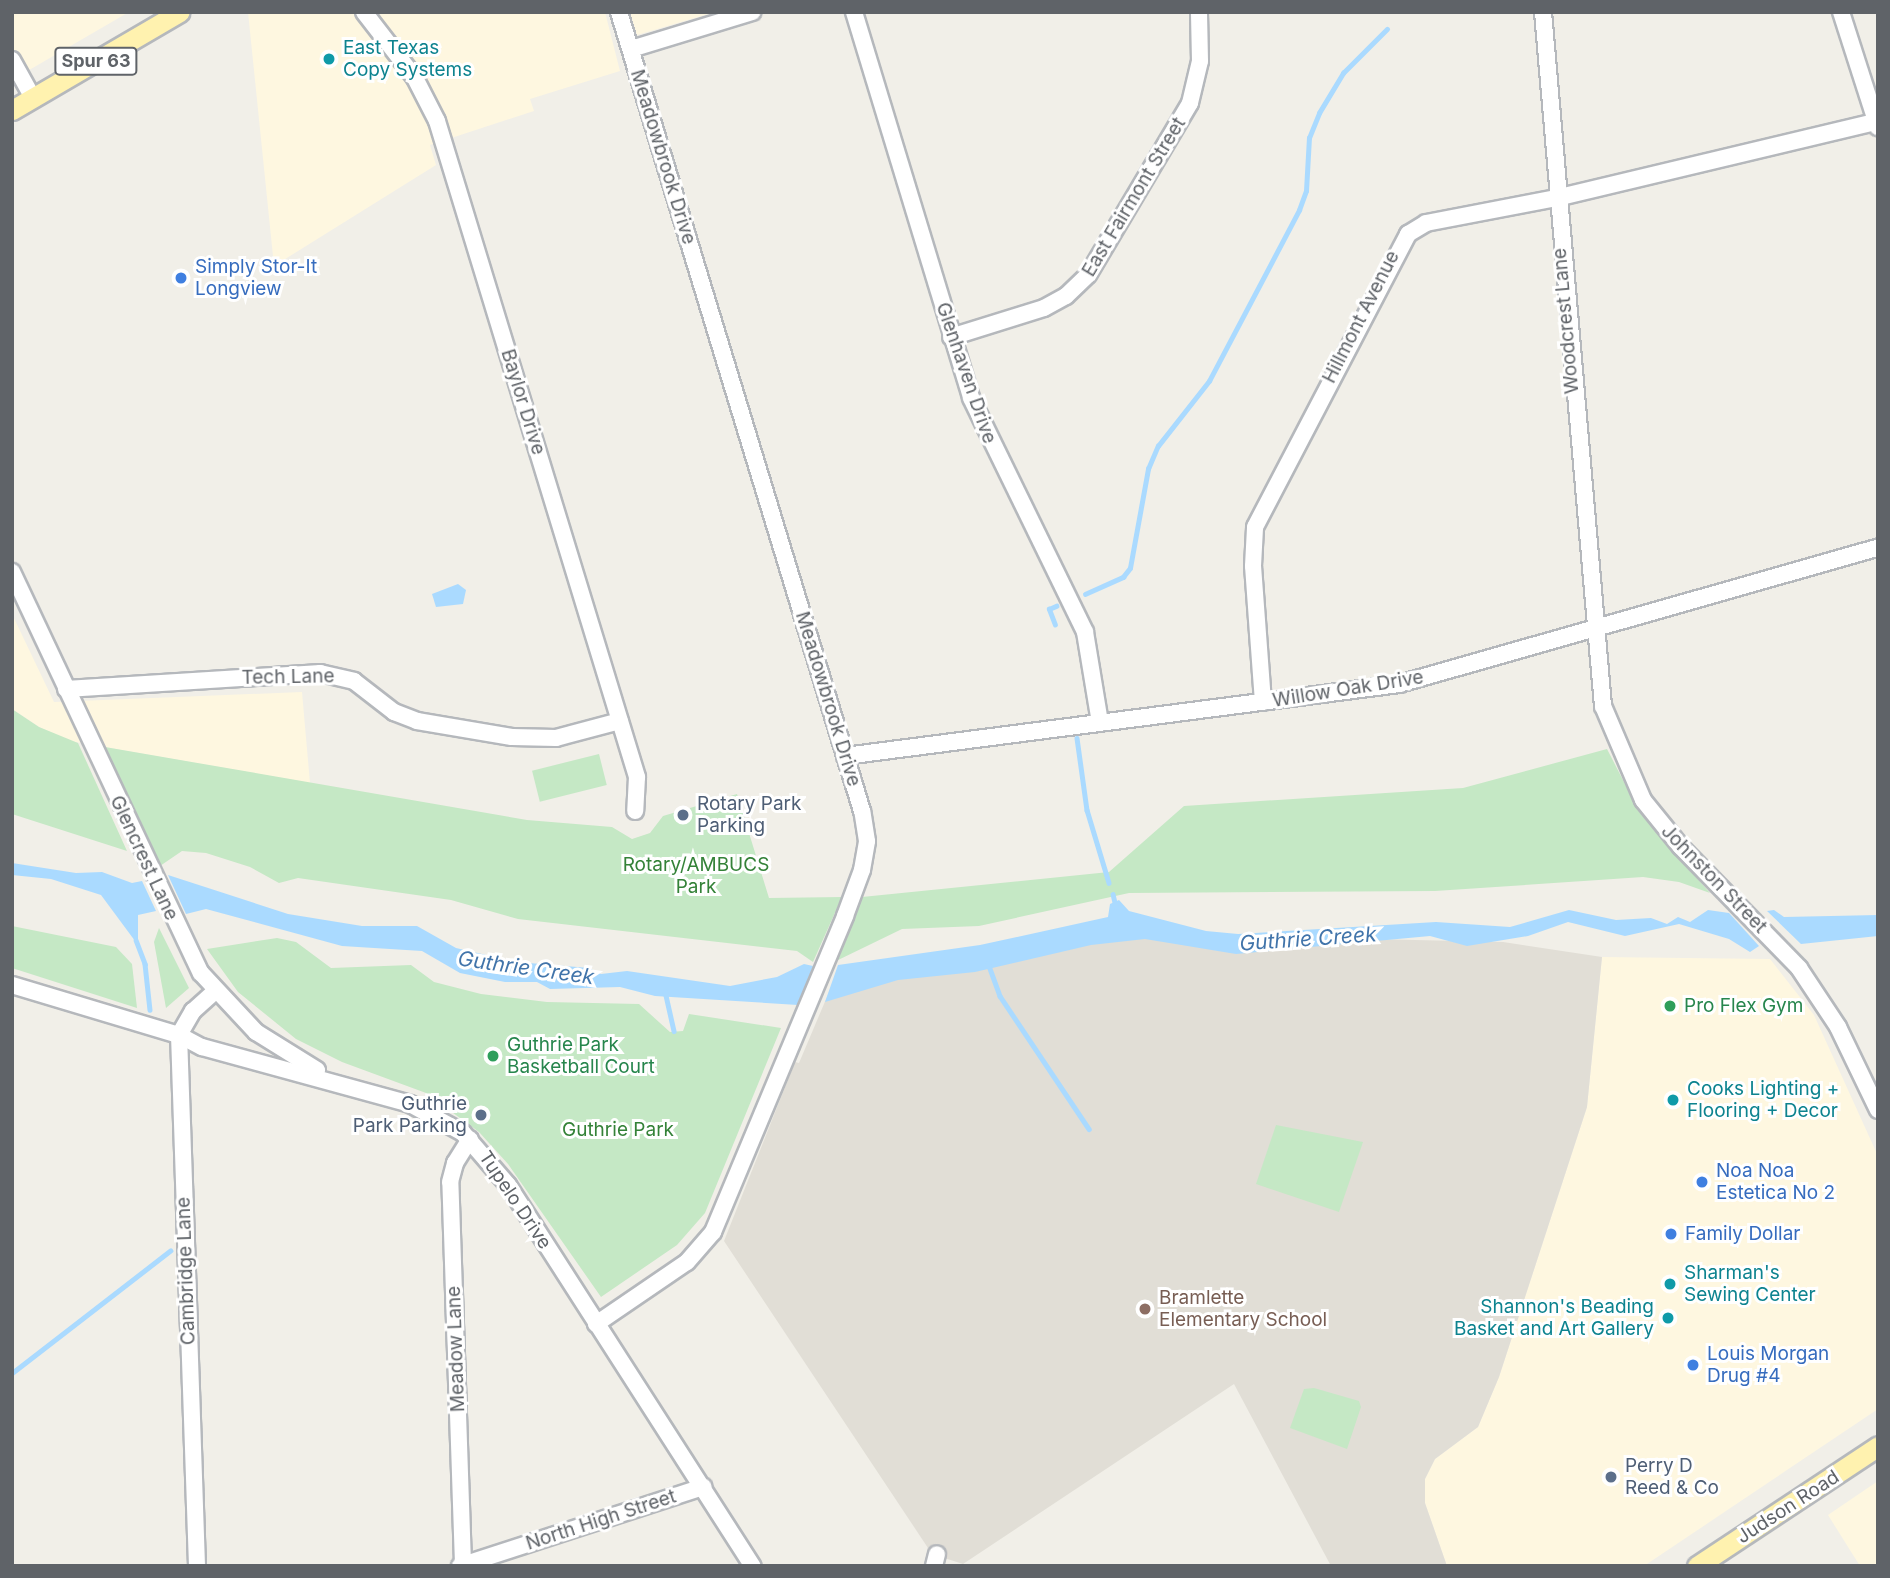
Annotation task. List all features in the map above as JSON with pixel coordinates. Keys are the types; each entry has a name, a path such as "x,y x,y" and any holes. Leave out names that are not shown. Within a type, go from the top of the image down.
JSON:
{"main road":[{"name":"Spur 63","path":"12,110 180,12"},
{"name":"Judson Road","path":"1697,1566 1878,1446"}],"street":[{"name":"Baylor Drive","path":"364,12 415,78 437,121 620,722 638,786 635,811"},
{"name":"Meadowbrook Drive","path":"596,1324 687,1262 720,1218 862,870 866,829 619,12"},
{"path":"631,49 752,12"},
{"name":"Glenhaven Drive","path":"854,12 951,337 988,439 1085,632 1100,723"},
{"name":"East Fairmont Street","path":"951,337 1044,308 1071,293 1088,275 1188,108 1199,67 1199,12"},
{"name":"Woodcrest Lane","path":"1543,12 1593,630"},
{"path":"1841,12 1877,125"},
{"path":"12,60 33,98"},
{"name":"Hillmont Avenue","path":"1263,702 1252,566 1255,527 1396,249 1412,230 1426,223 1556,198 1877,125"},
{"name":"Willow Oak Drive","path":"845,756 1414,681 1878,548"},
{"name":"Glencrest Lane","path":"12,572 181,937 215,991 272,1044 348,1084"},
{"name":"Johnston Street","path":"1593,630 1603,706 1643,800 1681,847 1799,968 1843,1035 1878,1110"},
{"name":"Tech Lane","path":"66,689 320,673 354,681 394,712 417,721 512,737 556,737 620,722"},
{"name":"Tupelo Drive","path":"12,985 178,1034 202,1047 348,1084 432,1113 470,1139 508,1185 753,1566"},
{"path":"178,1034 193,1011 215,991"},
{"name":"Cambridge Lane","path":"178,1034 197,1566"},
{"name":"Meadow Lane","path":"462,1565 450,1182 455,1163 470,1139"},
{"name":"North High Street","path":"462,1565 703,1487"}],"shaded area":[{"path":"12,12 129,12 12,80"},
{"path":"248,12 605,12 620,71 530,99 534,111 430,145 436,165 274,266"},
{"path":"630,12 715,12 637,35"},
{"path":"12,614 54,702 302,692 310,783 70,741 39,727 12,709"},
{"name":"Bramlette Elementary School","path":"1140,928 1208,948 1327,938 1503,942 1602,957 1587,1107 1499,1377 1478,1427 1435,1459 1425,1479 1425,1503 1447,1566 1331,1566 1234,1384 963,1564 932,1554 724,1241 795,1062 799,1063 832,985"},
{"path":"1602,957 1770,959 1814,1015 1878,1156 1878,1409 1644,1566 1447,1566 1425,1503 1425,1479 1435,1459 1478,1427 1499,1377 1587,1107"},
{"path":"1878,1481 1878,1566 1860,1566 1828,1515"}],"green space":[{"path":"12,709 39,727 78,743 127,851 12,814"},
{"name":"Rotary/AMBUCS Park","path":"105,747 527,820 612,827 632,839 650,833 663,816 737,794 769,898 842,897 813,962 797,951 518,919 451,900 298,878 279,883 250,867 206,853 182,851 160,866"},
{"path":"1607,749 1640,813 1710,893 1679,882 1643,877 1435,891 1129,893 979,926 902,929 834,962 862,897 1109,872 1184,806 1463,788"},
{"path":"599,754 607,785 540,802 532,771"},
{"path":"12,926 116,947 132,964 137,1008 12,968"},
{"path":"159,928 189,988 166,1008 154,942"},
{"name":"Guthrie Park","path":"277,938 296,942 331,968 411,965 434,982 481,994 547,1002 639,1004 670,1032 683,1031 689,1014 781,1028 705,1213 677,1245 601,1297 508,1164 479,1132 426,1093 342,1062 296,1039 238,992 207,949"},
{"path":"1276,1125 1363,1142 1339,1212 1256,1184"},
{"path":"1314,1388 1359,1401 1361,1407 1347,1449 1290,1428 1304,1389"}],"water":[{"path":"458,584 466,590 463,604 436,607 432,594"},
{"path":"12,863 76,873 102,872 132,883 142,881 156,911 138,915 138,945 101,895 51,879 12,875"},
{"name":"Guthrie Creek","path":"168,875 288,914 362,926 417,926 456,948 517,962 589,968 601,974 627,971 730,986 777,977 804,964 813,966 798,1005 655,996 620,987 550,989 537,982 505,982 460,973 422,951 342,946 206,909 186,914"},
{"name":"Guthrie Creek","path":"1119,900 1129,911 1206,931 1238,934 1436,922 1510,927 1569,910 1616,920 1651,918 1667,924 1678,917 1690,922 1708,910 1729,913 1759,946 1750,952 1729,939 1679,924 1625,936 1568,922 1528,936 1467,946 1430,936 1236,954 1145,939 1091,945 975,972 898,980 825,1002 838,965 980,945 1108,917 1110,904"},
{"path":"1774,910 1784,917 1878,915 1878,936 1801,944 1767,911"}],"waterway":[{"path":"1085,594 1123,577 1130,568 1148,469 1158,446 1209,381 1299,210 1306,191 1309,138 1319,113 1343,73 1387,29"},
{"path":"1055,625 1049,609 1056,606"},
{"path":"1077,738 1087,810 1109,883"},
{"path":"1113,894 1116,907"},
{"path":"136,940 145,964 150,1010"},
{"path":"988,963 1000,996 1089,1129"},
{"path":"665,991 674,1031"},
{"path":"12,1373 170,1251"}],"place":[{"name":"East Texas Copy Systems","path":"329,59"},
{"name":"Simply Stor-It Longview","path":"181,278"},
{"name":"Rotary Park Parking","path":"683,815"},
{"name":"Pro Flex Gym","path":"1670,1006"},
{"name":"Guthrie Park Basketball Court","path":"493,1056"},
{"name":"Cooks Lighting + Flooring + Decor","path":"1673,1100"},
{"name":"Guthrie Park Parking","path":"481,1115"},
{"name":"Noa Noa Estetica No 2","path":"1702,1182"},
{"name":"Family Dollar","path":"1671,1234"},
{"name":"Sharman's Sewing Center","path":"1670,1284"},
{"name":"Bramlette Elementary School","path":"1145,1309"},
{"name":"Shannon's Beading Basket and Art Gallery","path":"1668,1318"},
{"name":"Louis Morgan Drug #4","path":"1693,1365"},
{"name":"Perry D Reed & Co","path":"1611,1477"}]}
